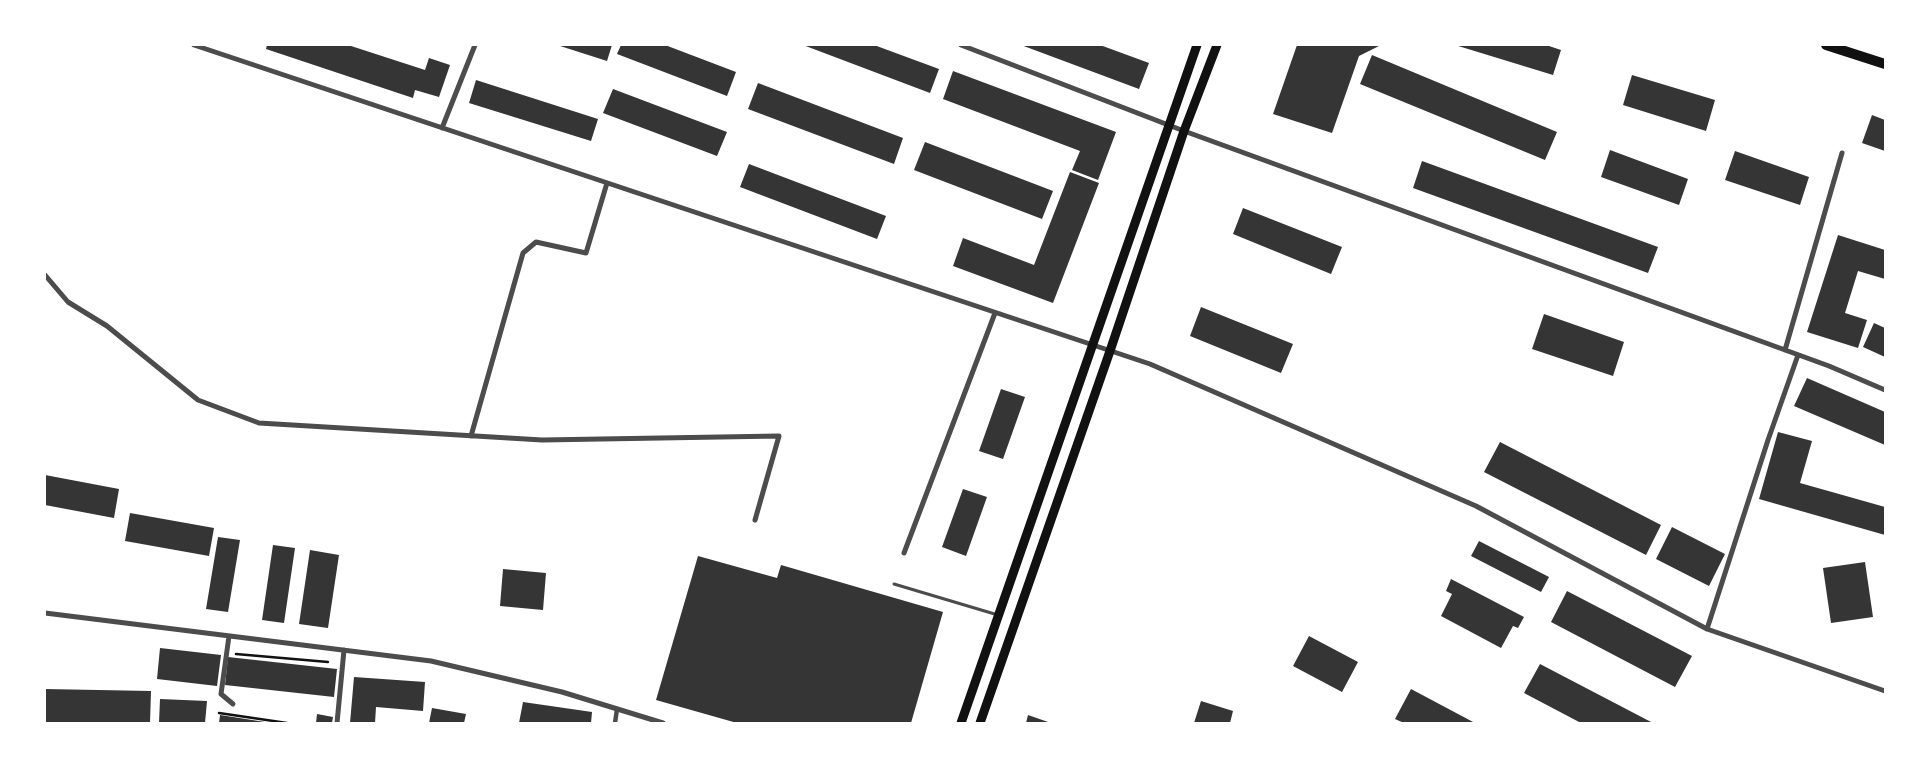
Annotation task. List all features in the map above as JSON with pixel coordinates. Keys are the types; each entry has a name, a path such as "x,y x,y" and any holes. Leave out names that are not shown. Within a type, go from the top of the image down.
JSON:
{"main road":[{"path":"961,723 1197,45"},
{"path":"980,723 1110,351 1184,131 1217,45"},
{"path":"1826,45 1885,64"}],"street":[{"path":"194,45 1150,364 1476,506 1707,629 1885,691"},
{"path":"442,128 475,45"},
{"path":"961,45 1169,126 1786,350 1885,390"},
{"path":"1786,350 1842,153"},
{"path":"471,436 523,253 536,242 586,253 607,183"},
{"path":"45,275 68,302 107,326 198,400 259,423 542,440 779,436 755,520"},
{"path":"904,554 995,313"},
{"path":"1707,629 1768,440 1798,355"},
{"path":"45,613 430,661 562,692 663,723"},
{"path":"229,636 222,694 233,704"},
{"path":"338,723 344,650"},
{"path":"615,723 617,709"}],"lane":[{"path":"894,584 999,616"}],"path":[{"path":"227,653 328,662"},
{"path":"219,714 288,723"}],"building":[{"path":"267,45 348,45 425,70 429,58 450,65 439,97 415,90 413,98 266,49"},
{"path":"557,45 612,45 607,61"},
{"path":"621,45 665,45 736,72 727,96 617,54"},
{"path":"803,45 874,45 939,69 930,93"},
{"path":"1021,45 1100,45 1149,63 1139,89"},
{"path":"1297,45 1381,45 1359,56 1332,133 1273,114"},
{"path":"1455,45 1546,45 1561,50 1553,75"},
{"path":"1372,55 1557,132 1545,160 1360,84"},
{"path":"953,71 1116,132 1098,180 1072,170 1080,151 943,99"},
{"path":"1632,75 1715,100 1706,131 1623,105"},
{"path":"476,80 598,119 591,141 469,103"},
{"path":"758,83 903,138 894,164 748,109"},
{"path":"613,89 727,132 717,156 603,113"},
{"path":"1872,115 1885,120 1885,151 1862,143"},
{"path":"925,142 1053,191 1042,219 914,170"},
{"path":"1610,150 1688,179 1679,205 1601,177"},
{"path":"1735,151 1809,177 1800,205 1725,180"},
{"path":"1422,161 1658,247 1648,273 1413,188"},
{"path":"749,164 886,216 877,239 740,187"},
{"path":"1070,172 1099,183 1053,303 953,266 963,238 1034,265"},
{"path":"1243,208 1342,247 1331,274 1233,234"},
{"path":"1838,235 1885,250 1885,279 1858,271 1845,313 1867,320 1858,348 1807,332"},
{"path":"1201,307 1293,344 1281,373 1190,336"},
{"path":"1544,314 1624,342 1613,376 1532,349"},
{"path":"1874,323 1885,328 1885,357 1863,347"},
{"path":"1807,378 1885,412 1885,445 1794,406"},
{"path":"1001,389 1025,397 1003,459 979,451"},
{"path":"1778,432 1812,441 1800,483 1885,507 1885,535 1759,499"},
{"path":"1500,442 1661,525 1646,555 1484,472"},
{"path":"45,475 119,489 114,518 45,505"},
{"path":"963,489 987,497 966,556 942,547"},
{"path":"130,513 214,528 209,556 125,541"},
{"path":"1672,527 1725,554 1709,586 1656,559"},
{"path":"218,537 240,540 228,612 206,609"},
{"path":"1479,541 1549,577 1541,592 1471,556"},
{"path":"273,545 295,548 284,623 262,620"},
{"path":"310,550 339,555 328,628 299,624"},
{"path":"698,556 777,578 781,565 943,612 911,723 737,723 656,700"},
{"path":"1865,562 1873,617 1831,623 1823,568"},
{"path":"503,569 546,573 543,610 500,606"},
{"path":"1451,579 1524,617 1518,628 1513,626 1501,648 1441,616 1452,594 1446,591"},
{"path":"1567,591 1692,656 1675,687 1551,622"},
{"path":"1309,636 1358,662 1342,692 1293,666"},
{"path":"160,648 221,655 217,686 157,679"},
{"path":"228,657 337,669 334,697 225,685"},
{"path":"1540,664 1653,723 1581,723 1524,693"},
{"path":"354,677 425,682 423,711 376,707 375,723 350,723"},
{"path":"45,689 151,691 150,723 45,723"},
{"path":"1411,689 1475,723 1404,723 1395,719"},
{"path":"160,699 207,701 205,723 159,723"},
{"path":"1201,701 1233,711 1230,723 1194,723"},
{"path":"523,702 592,712 591,723 519,723"},
{"path":"432,708 466,714 464,723 429,723"},
{"path":"317,714 333,717 332,723 316,723"},
{"path":"220,715 265,722 265,723 219,723"},
{"path":"1028,715 1051,723 1026,723"}]}
